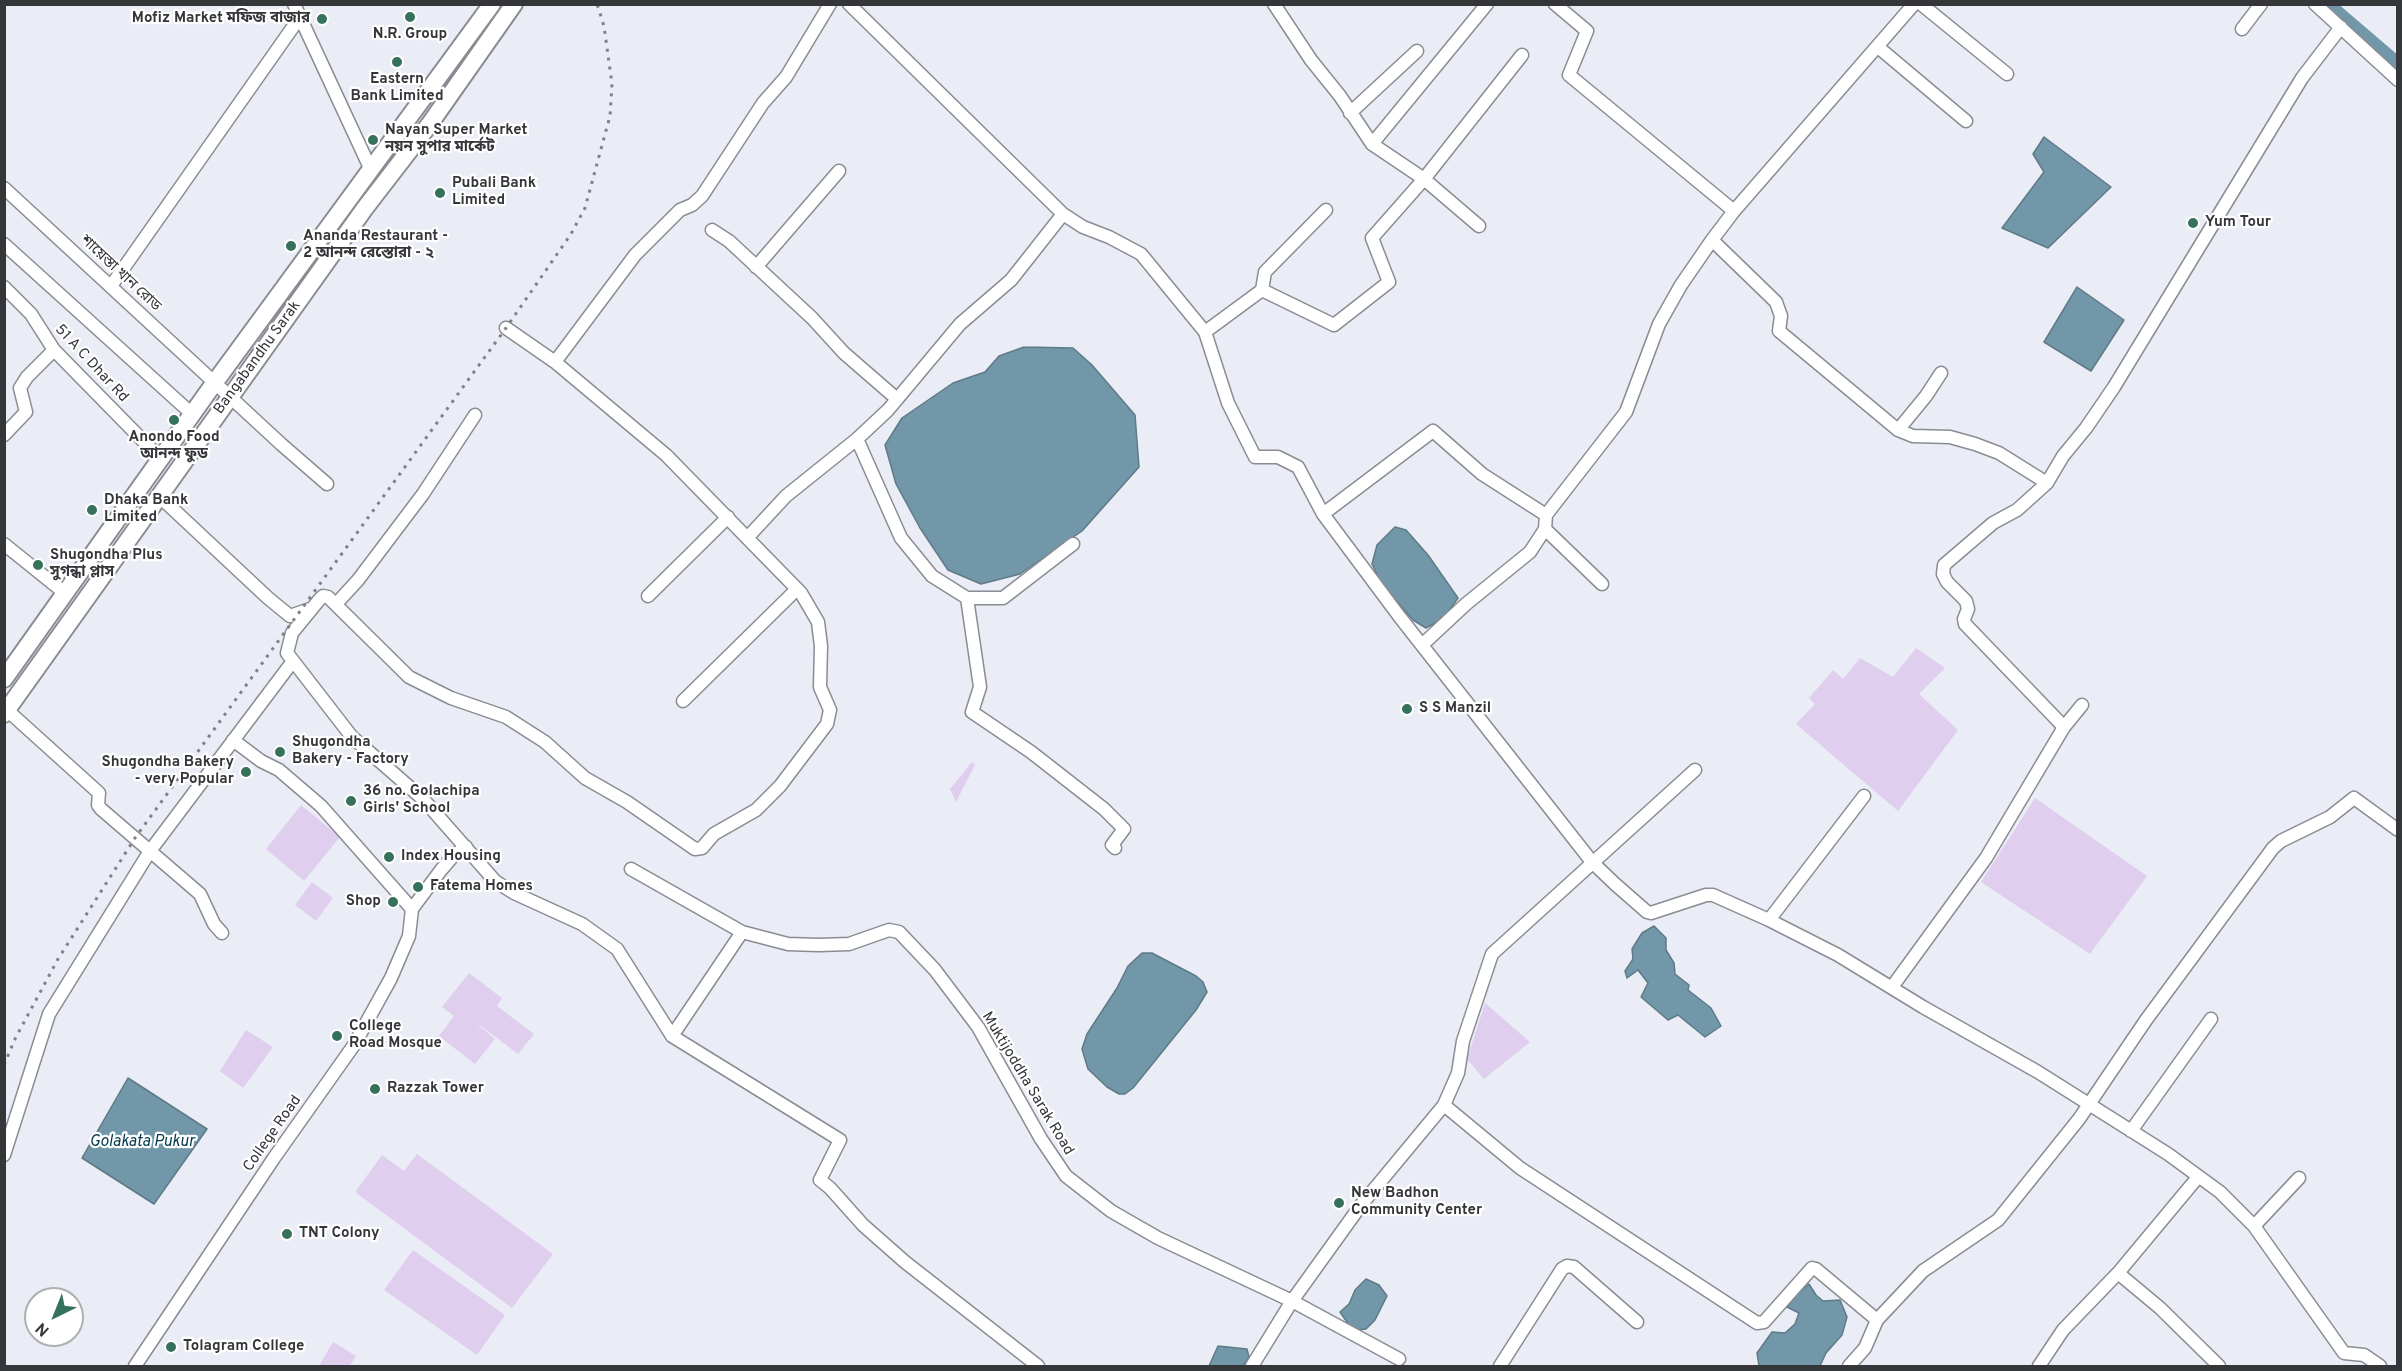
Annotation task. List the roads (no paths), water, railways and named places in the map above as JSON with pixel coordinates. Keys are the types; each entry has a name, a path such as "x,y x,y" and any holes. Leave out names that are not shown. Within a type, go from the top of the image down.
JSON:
{"main road":[{"name":"Bangabandhu Sarak","path":"4,679 160,458 492,4"},
{"name":"Bangabandhu Sarak","path":"6,712 514,4"}],"street":[{"path":"294,4 371,170"},
{"path":"555,362 635,255 680,210 692,206 702,196 763,103 786,77 830,4"},
{"path":"849,4 1063,214 1083,227 1109,237 1141,254 1205,332 1228,403 1255,457 1278,457 1298,467 1323,514 1500,748 1541,795 1592,862 1647,912 1655,913 1710,895 1769,920 1838,955 1923,1007 2038,1072 2131,1131 2220,1192 2254,1226 2340,1348 2348,1355 2364,1355 2380,1366"},
{"path":"1274,4 1311,60 1340,96 1372,144 1424,179 1479,225"},
{"path":"1372,144 1487,4"},
{"path":"1555,4 1587,31 1569,75 1734,211"},
{"path":"1422,645 1466,604 1530,552 1545,529 1546,515 1626,412 1659,324 1681,285 1712,240 1734,211 1914,4"},
{"path":"1921,4 2007,74"},
{"path":"2242,29 2261,4"},
{"path":"2315,4 2397,80"},
{"path":"111,286 300,17"},
{"path":"2064,727 1965,624 1964,619 1968,609 1966,601 1947,582 1943,574 1944,565 1993,524 2017,510 2047,483 2063,456 2114,387 2302,78 2341,27"},
{"path":"1878,47 1966,121"},
{"path":"1350,113 1417,51"},
{"path":"1262,290 1334,325 1389,282 1372,238 1424,179 1522,55"},
{"path":"756,267 839,171"},
{"name":"শায়েস্তা খান রোড","path":"4,188 280,444 327,484"},
{"path":"1205,332 1262,290 1265,272 1326,210"},
{"path":"748,537 786,496 857,439 897,399 960,324 1011,280 1063,214"},
{"path":"712,230 729,240 812,318 844,353 897,399"},
{"path":"1712,240 1776,302 1781,316 1779,332 1898,430 1913,436 1950,437 1975,444 1999,453 2047,483"},
{"path":"4,244 192,414"},
{"name":"51 A C Dhar Rd","path":"4,287 31,314 54,350 160,458"},
{"path":"506,328 555,362 666,455 797,589 818,622 821,646 820,687 830,710 826,724 780,786 756,810 714,834 702,848 695,849 627,802 585,778 545,742 506,717 450,698 409,677 328,597 323,596 292,633 287,653 352,737 423,799 495,881 514,893 582,924 617,949 672,1036 840,1140 820,1180 863,1225 905,1262 1038,1366"},
{"path":"4,435 26,412 20,388 27,377 54,350"},
{"path":"1898,430 1926,396 1941,373"},
{"path":"336,604 358,580 423,494 475,415"},
{"path":"1323,514 1433,431 1482,474 1546,515"},
{"path":"857,439 901,538 932,576 967,598 1004,598 1073,544"},
{"path":"159,496 290,616 311,609"},
{"path":"648,596 728,517"},
{"path":"1545,529 1602,584"},
{"path":"4,544 66,594"},
{"path":"683,701 797,589"},
{"path":"967,598 980,687 972,712 1032,752 1104,809 1124,829 1112,845 1115,848"},
{"path":"4,1155 49,1014 150,851 293,661"},
{"path":"1892,987 1986,858 2064,727 2082,705"},
{"path":"6,712 99,793 98,805 101,809 200,894 214,924 222,933"},
{"path":"233,740 261,761 279,770 321,807 412,909 453,856 466,847"},
{"path":"1252,1366 1292,1301 1360,1205 1444,1105 1458,1073 1463,1041 1492,954 1695,770"},
{"path":"1769,920 1864,796"},
{"path":"1849,1366 1865,1348 1877,1320 1923,1270 1998,1220 2089,1105 2146,1020 2273,848 2330,817 2354,798 2397,830"},
{"path":"631,869 742,932 672,1036"},
{"name":"College Road","path":"135,1366 274,1158 354,1045 401,955 408,936 412,909"},
{"name":"Muktijoddha Sarak Road","path":"742,932 788,945 819,945 849,944 889,930 899,932 935,970 978,1027 1041,1139 1066,1176 1111,1211 1158,1238 1292,1301"},
{"path":"2131,1131 2211,1019"},
{"path":"1444,1105 1520,1168 1757,1323 1764,1322 1812,1268 1877,1320"},
{"path":"2039,1366 2063,1330 2118,1273 2198,1177"},
{"path":"2254,1226 2299,1178"},
{"path":"1500,1366 1562,1269 1568,1266 1574,1267 1637,1322"},
{"path":"2118,1273 2160,1308 2219,1366"},
{"path":"1292,1301 1399,1359"}],"water":[{"path":"2044,137 2111,187 2048,248 2002,228 2044,172 2033,154"},
{"path":"2077,287 2124,320 2091,371 2044,342"},
{"path":"1024,347 1073,348 1092,365 1135,415 1139,467 1082,531 1020,574 981,584 948,570 920,528 896,484 885,445 902,418 953,383 985,372 999,356"},
{"path":"1395,527 1406,530 1428,555 1458,598 1444,618 1426,628 1413,620 1381,583 1372,564 1377,545"},
{"path":"1654,926 1666,938 1666,950 1674,963 1675,974 1689,985 1688,990 1711,1008 1721,1026 1705,1037 1678,1015 1668,1020 1641,997 1648,983 1638,970 1627,978 1625,971 1633,959 1632,949 1642,933"},
{"path":"1142,953 1152,953 1196,976 1203,982 1207,992 1196,1010 1133,1088 1125,1094 1119,1094 1107,1087 1088,1069 1082,1049 1087,1034 1117,988 1128,966"},
{"name":"Golakata Pukur","path":"128,1078 207,1129 154,1204 82,1158"},
{"path":"1366,1279 1379,1285 1387,1296 1375,1320 1366,1329 1357,1330 1349,1325 1340,1312 1349,1304 1355,1290"},
{"path":"1809,1284 1823,1301 1840,1300 1847,1317 1842,1335 1826,1353 1820,1366 1759,1366 1757,1353 1772,1332 1785,1333 1795,1324 1799,1313 1787,1307"},
{"path":"1218,1346 1247,1349 1249,1357 1243,1366 1209,1366"}],"waterway":[{"path":"2329,4 2398,63"}],"railway":[{"path":"4,1065 15,1039 58,959 135,838 506,328 571,234 585,208 610,116 612,84 604,26 597,4"}],"place":[{"name":"N.R. Group","path":"410,17"},
{"name":"Mofiz Market মফিজ বাজার","path":"322,19"},
{"name":"Eastern Bank Limited","path":"397,62"},
{"name":"Nayan Super Market নয়ন সুপার মার্কেট","path":"373,140"},
{"name":"Pubali Bank Limited","path":"440,193"},
{"name":"Yum Tour","path":"2193,223"},
{"name":"Ananda Restaurant - 2 আনন্দ রেস্তোরা - ২","path":"291,246"},
{"name":"Anondo Food আনন্দ ফুড","path":"174,420"},
{"name":"Dhaka Bank Limited","path":"92,510"},
{"name":"Shugondha Plus সুগন্ধা প্লাস","path":"38,565"},
{"name":"S S Manzil","path":"1407,709"},
{"name":"Shugondha Bakery - Factory","path":"280,752"},
{"name":"Shugondha Bakery - very Popular","path":"246,772"},
{"name":"36 no. Golachipa Girls' School","path":"351,801"},
{"name":"Index Housing","path":"389,857"},
{"name":"Fatema Homes","path":"418,887"},
{"name":"Shop","path":"393,902"},
{"name":"College Road Mosque","path":"337,1036"},
{"name":"Razzak Tower","path":"375,1089"},
{"name":"New Badhon Community Center","path":"1339,1203"},
{"name":"TNT Colony","path":"287,1234"},
{"name":"Tolagram College","path":"171,1347"}]}
